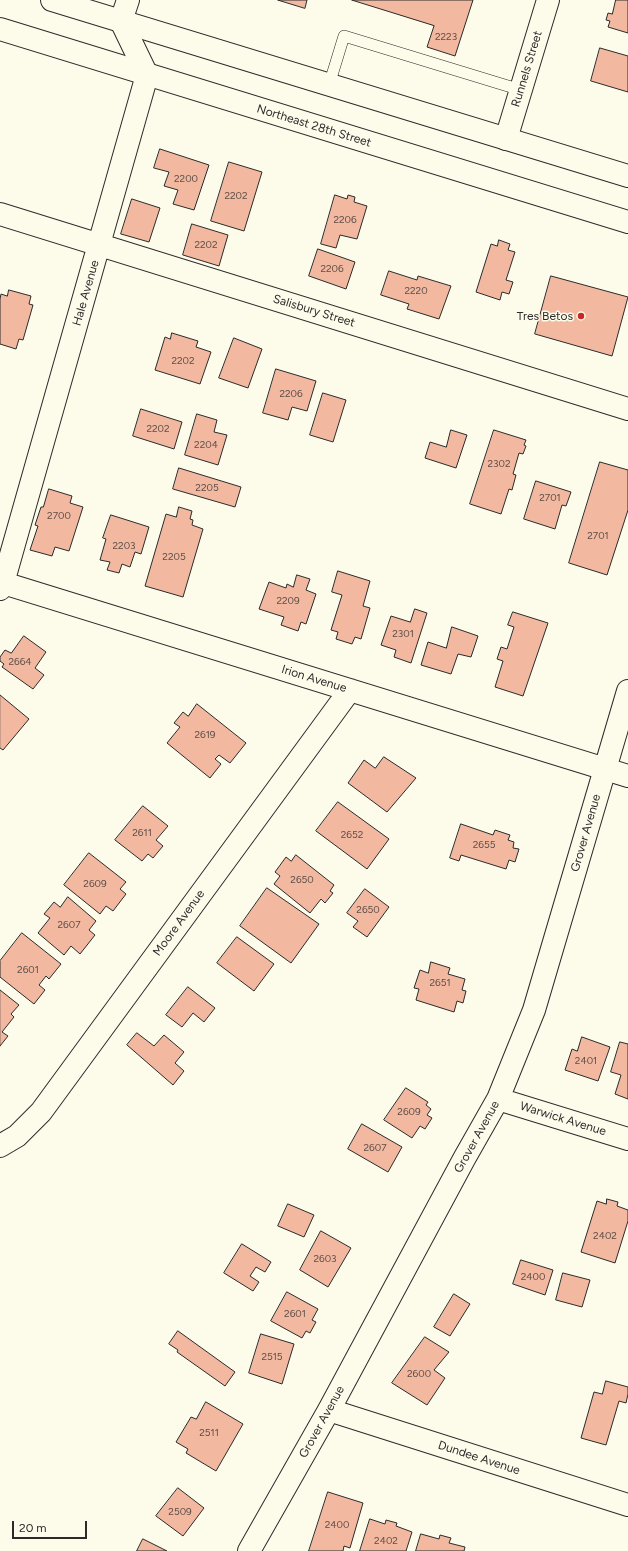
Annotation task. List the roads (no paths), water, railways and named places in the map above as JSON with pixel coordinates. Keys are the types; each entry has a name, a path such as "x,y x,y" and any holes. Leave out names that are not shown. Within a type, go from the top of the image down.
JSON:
{"street":[{"path":"52,0 628,176"},
{"path":"128,0 121,21 147,75"},
{"name":"Runnels Street","path":"506,139 548,0"},
{"name":"Northeast 28th Street","path":"0,30 628,222"},
{"name":"Hale Avenue","path":"1,585 100,244 147,75"},
{"name":"Salisbury Street","path":"0,214 628,409"},
{"name":"Irion Avenue","path":"1,585 350,690 628,776"},
{"name":"Moore Avenue","path":"0,1146 17,1136 41,1112 350,690"},
{"name":"Grover Avenue","path":"249,1551 330,1410 464,1159 498,1099 534,1010 628,691"},
{"name":"Warwick Avenue","path":"498,1099 628,1139"},
{"name":"Dundee Avenue","path":"330,1410 628,1505"}],"lane":[{"path":"329,85 344,36 521,90"}],"place":[{"name":"Tres Betos","path":"581,316"}]}
